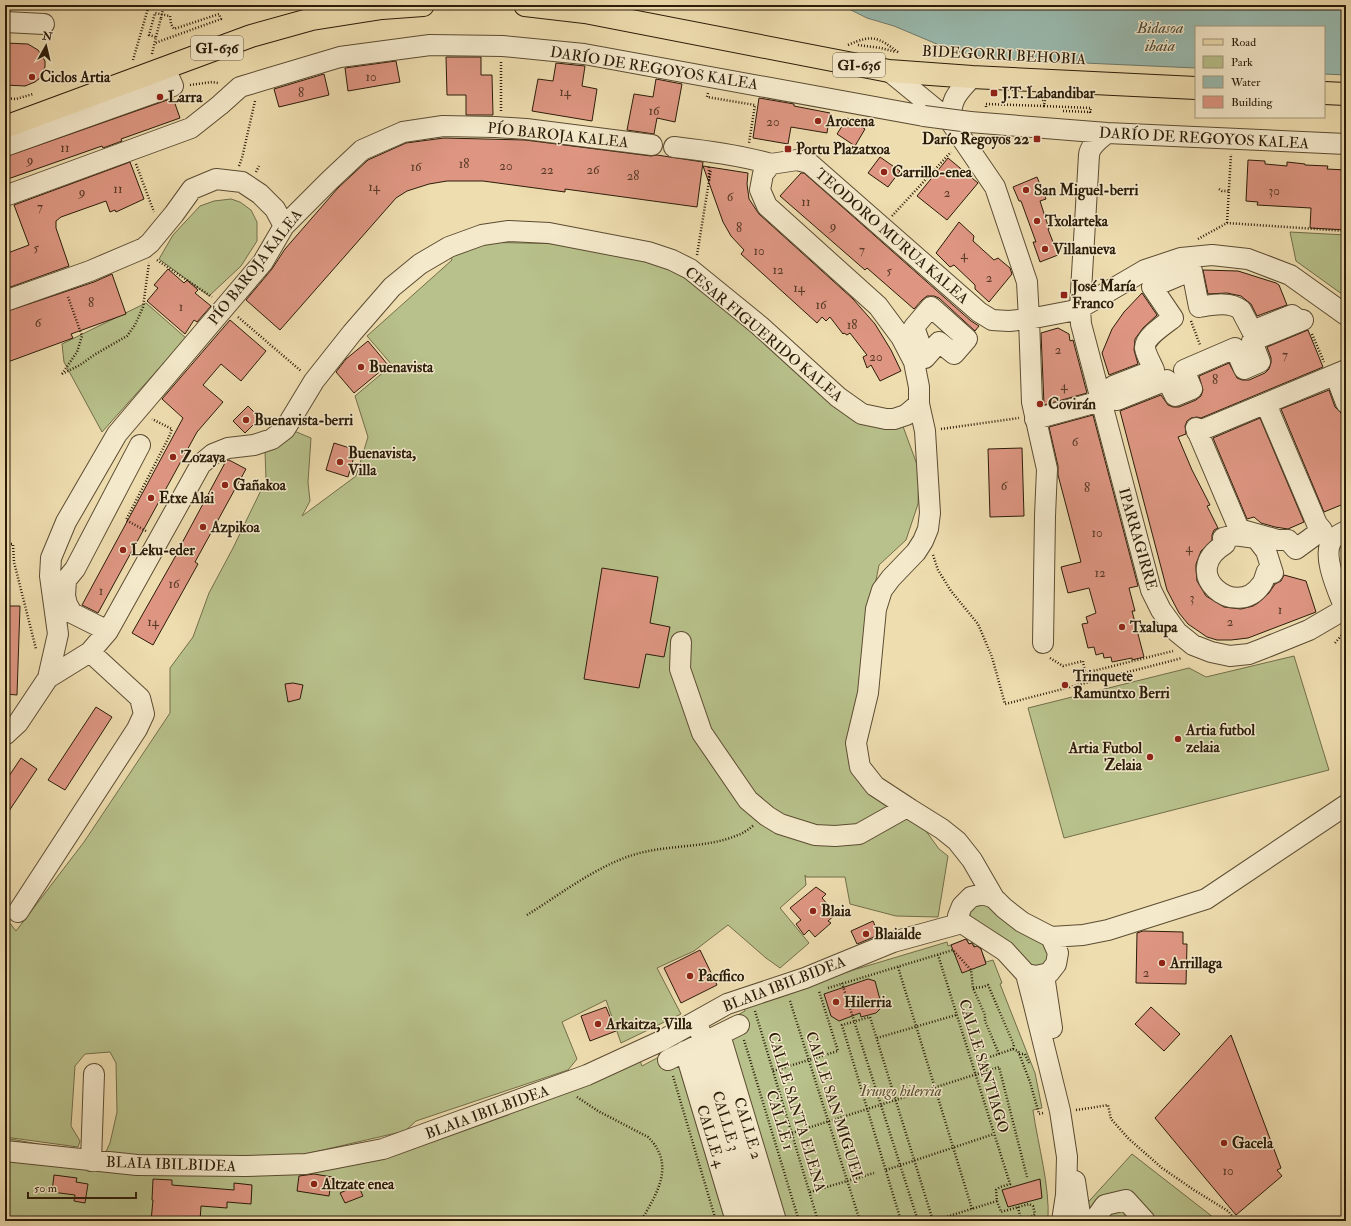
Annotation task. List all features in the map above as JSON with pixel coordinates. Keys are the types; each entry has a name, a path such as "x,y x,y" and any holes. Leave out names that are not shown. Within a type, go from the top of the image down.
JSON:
{"main road":[{"name":"GI-636","path":"10,123 164,69 251,36 312,19 382,8 423,5"},
{"name":"GI-636","path":"525,5 585,12 898,60 972,77 1195,88"},
{"path":"1325,94 1346,94"}],"street":[{"path":"5,22 44,24"},
{"name":"DARÍO DE REGOYOS KALEA","path":"5,196 191,128 240,87 340,57 430,45 503,46 584,54 924,116 966,131 1063,130 1107,134 1346,144"},
{"path":"898,60 950,120 966,131 995,187 1027,282 1030,319 1032,402 1047,469 1044,643"},
{"path":"5,146 164,69"},
{"path":"950,120 951,105 956,95 972,77"},
{"name":"PÍO BAROJA KALEA","path":"108,631 72,613 66,600 51,558 66,522 117,434 263,262 284,226 362,150 403,132 443,126 526,129 652,145"},
{"name":"DARÍO DE REGOYOS KALEA","path":"1063,130 1090,150"},
{"path":"1090,150 1107,134"},
{"path":"674,147 716,152 771,164 763,174 760,190 767,206 878,306 901,337 914,362 919,387 919,404 925,431 930,513 929,521 923,541 916,552 891,578 882,590 876,608 868,693 856,743 860,767 875,786 942,829 957,841 972,860 994,898 1022,922 1055,945"},
{"name":"IPARRAGIRRE","path":"1090,150 1080,308 1081,324 1151,590 1161,610 1178,632 1193,645 1211,652 1230,656 1249,654 1309,630 1345,609"},
{"name":"TEODORO MURUA KALEA","path":"771,164 797,160 809,163 883,226 979,312 992,320 1009,321 1030,319 1080,308 1145,270 1181,258 1212,255 1248,259 1290,275 1346,315"},
{"path":"5,301 115,261 144,248 169,220 192,189 216,179 242,182 260,194 275,209 284,226"},
{"name":"CESAR FIGUERIDO KALEA","path":"5,735 18,723 48,678 90,652 108,631 201,464 213,454 228,448 254,445 272,439 285,429 314,381 352,333 392,287 420,264 449,247 482,235 509,232 549,233 648,252 672,260 690,269 760,326 838,397 862,414 886,419 894,419 906,415 919,404"},
{"path":"1192,271 1199,308 1214,305 1239,308 1252,331 1292,315 1303,320 1252,341 1260,362 1252,366 1244,369 1235,348 1184,370 1192,389 1175,396 1167,380 1117,400 1113,386 1154,370 1145,350 1146,344 1157,330 1173,318 1152,287 1192,271"},
{"path":"1266,404 1317,524 1322,530 1296,549 1288,540 1278,540 1239,529 1196,430 1266,404 1342,376 1346,403"},
{"path":"1035,417 1101,401"},
{"path":"58,578 74,569 140,445"},
{"path":"1345,609 1330,568 1328,547 1333,539 1346,531"},
{"name":"PÍO BAROJA KALEA","path":"48,678 58,634 58,578"},
{"path":"681,642 680,669 702,733 748,800 767,816 780,824 815,835 835,836 859,834 907,807"},
{"path":"18,912 137,729 144,714 140,698 90,652"},
{"path":"1055,945 1083,935 1108,930 1206,899 1346,805"},
{"path":"972,860 962,914 1005,951 1035,974 1048,973 1056,964 1055,945"},
{"name":"BLAIA IBILBIDEA","path":"5,1151 137,1165 245,1166 306,1164 383,1149 587,1075 661,1041 727,1004 805,978 893,942 941,929 962,914 971,897 983,894 994,898"},
{"path":"850,976 854,966 931,942 941,929"},
{"path":"1035,974 1034,1005 1060,1111 1066,1157 1066,1195 1062,1221"},
{"name":"CALLE 3","path":"697,1021 694,1047 756,1221"},
{"path":"694,1047 739,1025"},
{"name":"CALLE 4","path":"694,1047 736,1221"},
{"name":"CALLE 2","path":"694,1047 776,1221"},
{"path":"91,1160 94,1074"},
{"path":"1075,1181 1082,1221"},
{"path":"1092,1221 1105,1205 1126,1200 1145,1221"}],"path":[{"path":"133,60 149,5"},
{"path":"164,5 155,42 164,69 212,82 240,87"},
{"path":"155,42 221,19 219,14 174,30 171,24 170,16 154,13 149,35 156,37"},
{"name":"BIDEGORRI BEHOBIA","path":"864,38 881,40 898,60 866,46 847,45 864,38"},
{"path":"501,112 501,67 503,46"},
{"path":"239,166 259,81"},
{"path":"5,98 16,99 32,94"},
{"path":"707,97 755,105 749,143"},
{"path":"1037,99 1045,100 1044,106"},
{"path":"1053,110 985,107 986,104 1091,108 1090,120"},
{"path":"1060,111 1090,112"},
{"path":"883,226 966,131"},
{"path":"136,163 157,218"},
{"path":"1227,224 1230,167"},
{"path":"696,260 710,175"},
{"path":"1219,189 1222,191 1229,191"},
{"path":"1195,240 1227,224 1346,231"},
{"path":"153,257 217,300"},
{"path":"62,281 82,336 77,352 62,374 80,365 127,336 135,325 143,307 149,262"},
{"path":"236,315 304,374"},
{"path":"1310,328 1324,362"},
{"path":"126,520 172,429 149,417"},
{"path":"936,430 1035,417"},
{"path":"119,516 159,539"},
{"path":"5,544 13,544 14,562 36,649"},
{"path":"1335,643 1346,633"},
{"path":"1063,666 1083,661 1085,673 1174,651"},
{"path":"527,915 597,871 631,855 645,851 718,842 739,835 767,816"},
{"path":"918,1221 854,1021 850,976 898,967 953,950 971,970 973,988 985,1015 985,1021 999,1054"},
{"name":"CALLE SANTIAGO","path":"938,954 1010,1184 996,1190 997,1201"},
{"path":"898,967 972,1209"},
{"path":"973,988 988,985 1011,1036 1014,1045 1013,1049"},
{"path":"773,1071 838,1051 819,991"},
{"name":"CALLE SAN MIGUEL","path":"790,1000 860,1221"},
{"name":"CALLE SANTA ELENA","path":"754,1010 818,1221"},
{"path":"877,1038 956,1014"},
{"path":"901,1221 842,1025 870,1017 932,1221 997,1201 1001,1212 1031,1204 1033,1206 1035,1210 1035,1214 1033,1216 1013,1221"},
{"name":"CALLE 1","path":"739,1025 799,1221"},
{"path":"694,1047 716,1221"},
{"path":"987,1070 984,1062 987,1058 1013,1049 1018,1051 1030,1082 1039,1114"},
{"path":"1019,1054 1025,1054 1028,1060"},
{"path":"792,1133 999,1067 1027,1177"},
{"path":"565,1083 573,1094 598,1111 648,1137 654,1142 659,1150 663,1170 661,1181 641,1221"},
{"path":"1060,1111 1108,1105 1111,1119 1129,1138 1162,1168 1228,1211 1237,1221"},
{"path":"886,1170 994,1134"},
{"path":"810,1192 874,1173"},
{"path":"1018,1207 1021,1220"}],"green space":[{"path":"231,199 240,202 251,210 257,222 257,241 241,266 209,296 159,259 173,235 200,206 214,201"},
{"path":"1290,232 1346,235 1346,297 1296,261"},
{"name":"Irungo hilerria","path":"476,242 568,244 648,259 729,301 859,401 901,421 919,470 918,504 906,540 879,565 869,616 853,757 910,809 939,849 948,856 938,917 896,916 850,904 845,877 806,877 805,875 806,885 780,908 809,943 780,968 766,958 728,925 694,951 657,968 681,1014 621,1043 606,1000 562,1022 577,1059 568,1070 416,1121 405,1131 297,1156 306,1164 639,1058 642,1066 745,1011 743,1003 947,942 948,946 967,939 969,944 973,942 975,947 979,945 986,962 993,960 1002,983 1000,984 1035,1073 1042,1108 1033,1110 1047,1194 1048,1221 5,1221 5,1138 104,1156 110,1143 117,1112 116,1063 110,1052 85,1054 75,1066 71,1126 80,1141 78,1147 5,1137 5,917 16,931 84,842 170,713 170,668 193,637 209,593 266,480 265,451 294,431 311,438 308,482 310,501 302,516 356,476 368,437 355,396 392,365 367,336 452,260 448,253"},
{"path":"146,303 186,338 102,432 64,362 62,344"},
{"name":"Artia futbol zelaia","path":"1294,656 1329,770 1064,838 1028,708 1189,668 1206,677"},
{"path":"979,903 1015,922 1048,948 1047,965 1035,969 970,918 970,912"},
{"path":"1132,1154 1218,1221 1071,1221"}],"water":[{"name":"Bidasoa ibaia","path":"838,5 1346,5 1346,75 1325,74 1325,26 1195,26 1195,68 995,59 951,50 894,26 867,18"}],"building":[{"path":"5,43 28,44 38,50 45,61 45,67 40,78 25,86 5,85"},
{"path":"446,57 481,57 481,75 492,75 493,115 466,115 466,95 447,95"},
{"path":"396,61 400,82 348,91 345,68"},
{"path":"556,63 585,66 582,86 597,89 592,121 532,111 538,79 553,81"},
{"path":"324,74 329,95 279,107 274,89"},
{"path":"656,79 682,84 675,122 657,118 654,134 627,130 634,94 653,97"},
{"path":"173,98 180,118 121,139 122,141 103,148 102,146 5,180 5,157"},
{"path":"759,98 794,104 794,106 830,113 827,133 791,127 788,144 753,138"},
{"path":"847,118 865,129 855,146 837,134"},
{"path":"444,138 525,140 651,156 657,155 703,162 697,207 565,189 565,192 483,181 447,181 429,184 407,191 396,198 280,330 246,300 272,269 285,249 338,188 368,160 406,143"},
{"name":"Carrillo-enea","path":"880,157 900,171 888,187 868,173"},
{"path":"948,158 978,183 947,220 917,196"},
{"path":"1248,160 1265,161 1265,164 1287,166 1287,162 1305,165 1328,166 1327,169 1346,170 1346,230 1310,228 1311,208 1257,205 1258,202 1246,201"},
{"path":"130,162 144,199 116,212 115,210 110,212 106,201 61,217 56,221 56,228 69,266 5,289 5,254 29,245 14,205"},
{"path":"703,166 748,173 747,184 749,199 759,214 853,299 875,324 891,350 901,371 880,381 871,365 867,368 863,357 867,355 850,333 847,335 844,333 843,334 830,317 826,321 822,317 817,323 741,254 744,250 731,236 723,222"},
{"path":"801,173 804,173 971,321 979,326 975,331 939,298 934,296 927,296 914,309 867,268 865,270 780,196"},
{"path":"1037,177 1046,199 1040,201 1048,229 1058,255 1040,262 1033,242 1036,242 1021,201 1019,201 1013,187"},
{"path":"959,222 974,236 973,241 994,260 998,258 1010,268 1012,274 989,302 975,289 975,285 954,265 950,267 936,253"},
{"path":"168,269 184,283 187,280 198,290 195,293 211,306 197,322 194,320 185,334 147,301 158,288 154,285"},
{"path":"1203,270 1238,271 1276,283 1279,285 1287,305 1257,316 1251,304 1241,296 1227,293 1208,294"},
{"path":"112,274 126,314 71,334 73,338 5,363 5,312 94,282"},
{"path":"1142,293 1157,315 1143,328 1135,339 1134,350 1138,364 1109,375 1102,353 1112,329 1124,312"},
{"path":"230,320 266,351 241,381 221,364 203,385 223,402 197,432 98,613 82,605 183,418 162,399"},
{"path":"1058,328 1069,334 1070,341 1073,340 1087,393 1044,405 1041,333"},
{"path":"1308,330 1323,367 1201,418 1191,418 1187,421 1185,426 1186,434 1178,437 1192,470 1210,505 1207,506 1218,528 1214,530 1212,540 1201,551 1196,564 1197,581 1206,596 1224,607 1241,609 1253,606 1269,593 1275,584 1281,581 1284,575 1306,581 1316,612 1248,638 1217,640 1207,637 1188,624 1179,613 1167,590 1120,411 1161,395 1168,405 1173,407 1179,407 1196,400 1201,396 1203,390 1199,376 1229,363 1237,378 1249,380 1265,373 1269,369 1271,358 1267,347"},
{"name":"Buenavista","path":"368,341 388,365 354,393 336,372 346,359"},
{"path":"1329,390 1335,407 1341,413 1346,426 1346,503 1324,512 1281,409"},
{"name":"Buenavista-berri","path":"248,406 260,418 245,433 233,421"},
{"path":"1093,415 1138,586 1129,588 1135,611 1132,611 1144,657 1132,660 1132,658 1112,662 1111,657 1104,658 1103,653 1096,655 1094,647 1088,648 1082,624 1088,623 1086,617 1096,613 1089,588 1068,593 1061,567 1081,562 1058,475 1058,466 1049,427"},
{"path":"1260,418 1304,522 1288,529 1261,523 1254,517 1247,519 1213,438"},
{"name":"Buenavista, Villa","path":"334,443 356,450 348,477 326,470"},
{"path":"1022,448 1024,516 990,517 988,449"},
{"path":"229,460 246,469 195,562 198,564 153,645 132,633 183,543 226,461"},
{"path":"602,568 658,577 650,623 670,627 664,657 646,654 639,688 584,679"},
{"path":"5,606 20,606 17,695 5,694"},
{"path":"293,683 303,685 300,699 288,702 285,684"},
{"path":"96,707 112,717 65,790 48,780"},
{"path":"21,758 37,769 5,817 5,782"},
{"name":"Blaia","path":"816,887 826,894 822,898 836,914 828,921 831,923 815,937 809,930 804,935 796,924 801,920 790,908"},
{"name":"Blaialde","path":"873,921 879,935 857,944 851,931"},
{"name":"Arrillaga","path":"1143,931 1183,932 1183,944 1187,944 1186,984 1136,983 1137,933"},
{"path":"966,939 969,944 972,943 974,947 977,946 981,949 986,964 962,973 951,945"},
{"name":"Pacífico","path":"700,950 717,985 681,1003 664,968"},
{"path":"868,979 875,981 882,1007 876,1013 861,1017 860,1013 839,1021 831,1016 824,994"},
{"name":"Arkaitza, Villa","path":"606,1007 616,1031 590,1041 581,1016"},
{"path":"1151,1007 1180,1034 1164,1051 1135,1024"},
{"name":"Gacela","path":"1231,1035 1281,1168 1277,1170 1282,1176 1236,1215 1155,1118"},
{"name":"Altzate enea","path":"314,1174 332,1177 329,1196 297,1191 299,1176"},
{"path":"54,1175 77,1178 76,1182 88,1184 85,1203 74,1201 75,1195 52,1192"},
{"path":"153,1179 172,1180 172,1185 234,1190 234,1183 252,1185 251,1204 227,1202 227,1208 201,1206 200,1221 151,1221"},
{"path":"1040,1179 1042,1198 1008,1207 1002,1190"},
{"path":"358,1185 363,1196 345,1203 340,1193"}],"place":[{"name":"Ciclos Artia","path":"32,77"},
{"name":"J.T. Labandibar","path":"994,93"},
{"name":"Larra","path":"160,97"},
{"name":"Arocena","path":"818,121"},
{"name":"Darío Regoyos 22","path":"1037,139"},
{"name":"Portu Plazatxoa","path":"788,149"},
{"name":"Carrillo-enea","path":"884,172"},
{"name":"San Miguel-berri","path":"1026,190"},
{"name":"Txolarteka","path":"1037,221"},
{"name":"Villanueva","path":"1045,249"},
{"name":"José María Franco","path":"1064,295"},
{"name":"Buenavista","path":"361,367"},
{"name":"Covirán","path":"1040,404"},
{"name":"Buenavista-berri","path":"246,420"},
{"name":"Zozaya","path":"173,457"},
{"name":"Buenavista, Villa","path":"340,462"},
{"name":"Gañakoa","path":"225,485"},
{"name":"Etxe Alai","path":"151,498"},
{"name":"Azpikoa","path":"203,527"},
{"name":"Leku-eder","path":"123,550"},
{"name":"Txalupa","path":"1122,627"},
{"name":"Trinquete Ramuntxo Berri","path":"1065,685"},
{"name":"Artia futbol zelaia","path":"1178,739"},
{"name":"Artia Futbol Zelaia","path":"1150,757"},
{"name":"Blaia","path":"813,911"},
{"name":"Blaialde","path":"866,934"},
{"name":"Arrillaga","path":"1162,963"},
{"name":"Pacífico","path":"690,976"},
{"name":"Hilerria","path":"836,1002"},
{"name":"Arkaitza, Villa","path":"598,1024"},
{"name":"Gacela","path":"1224,1143"},
{"name":"Altzate enea","path":"314,1184"}]}
